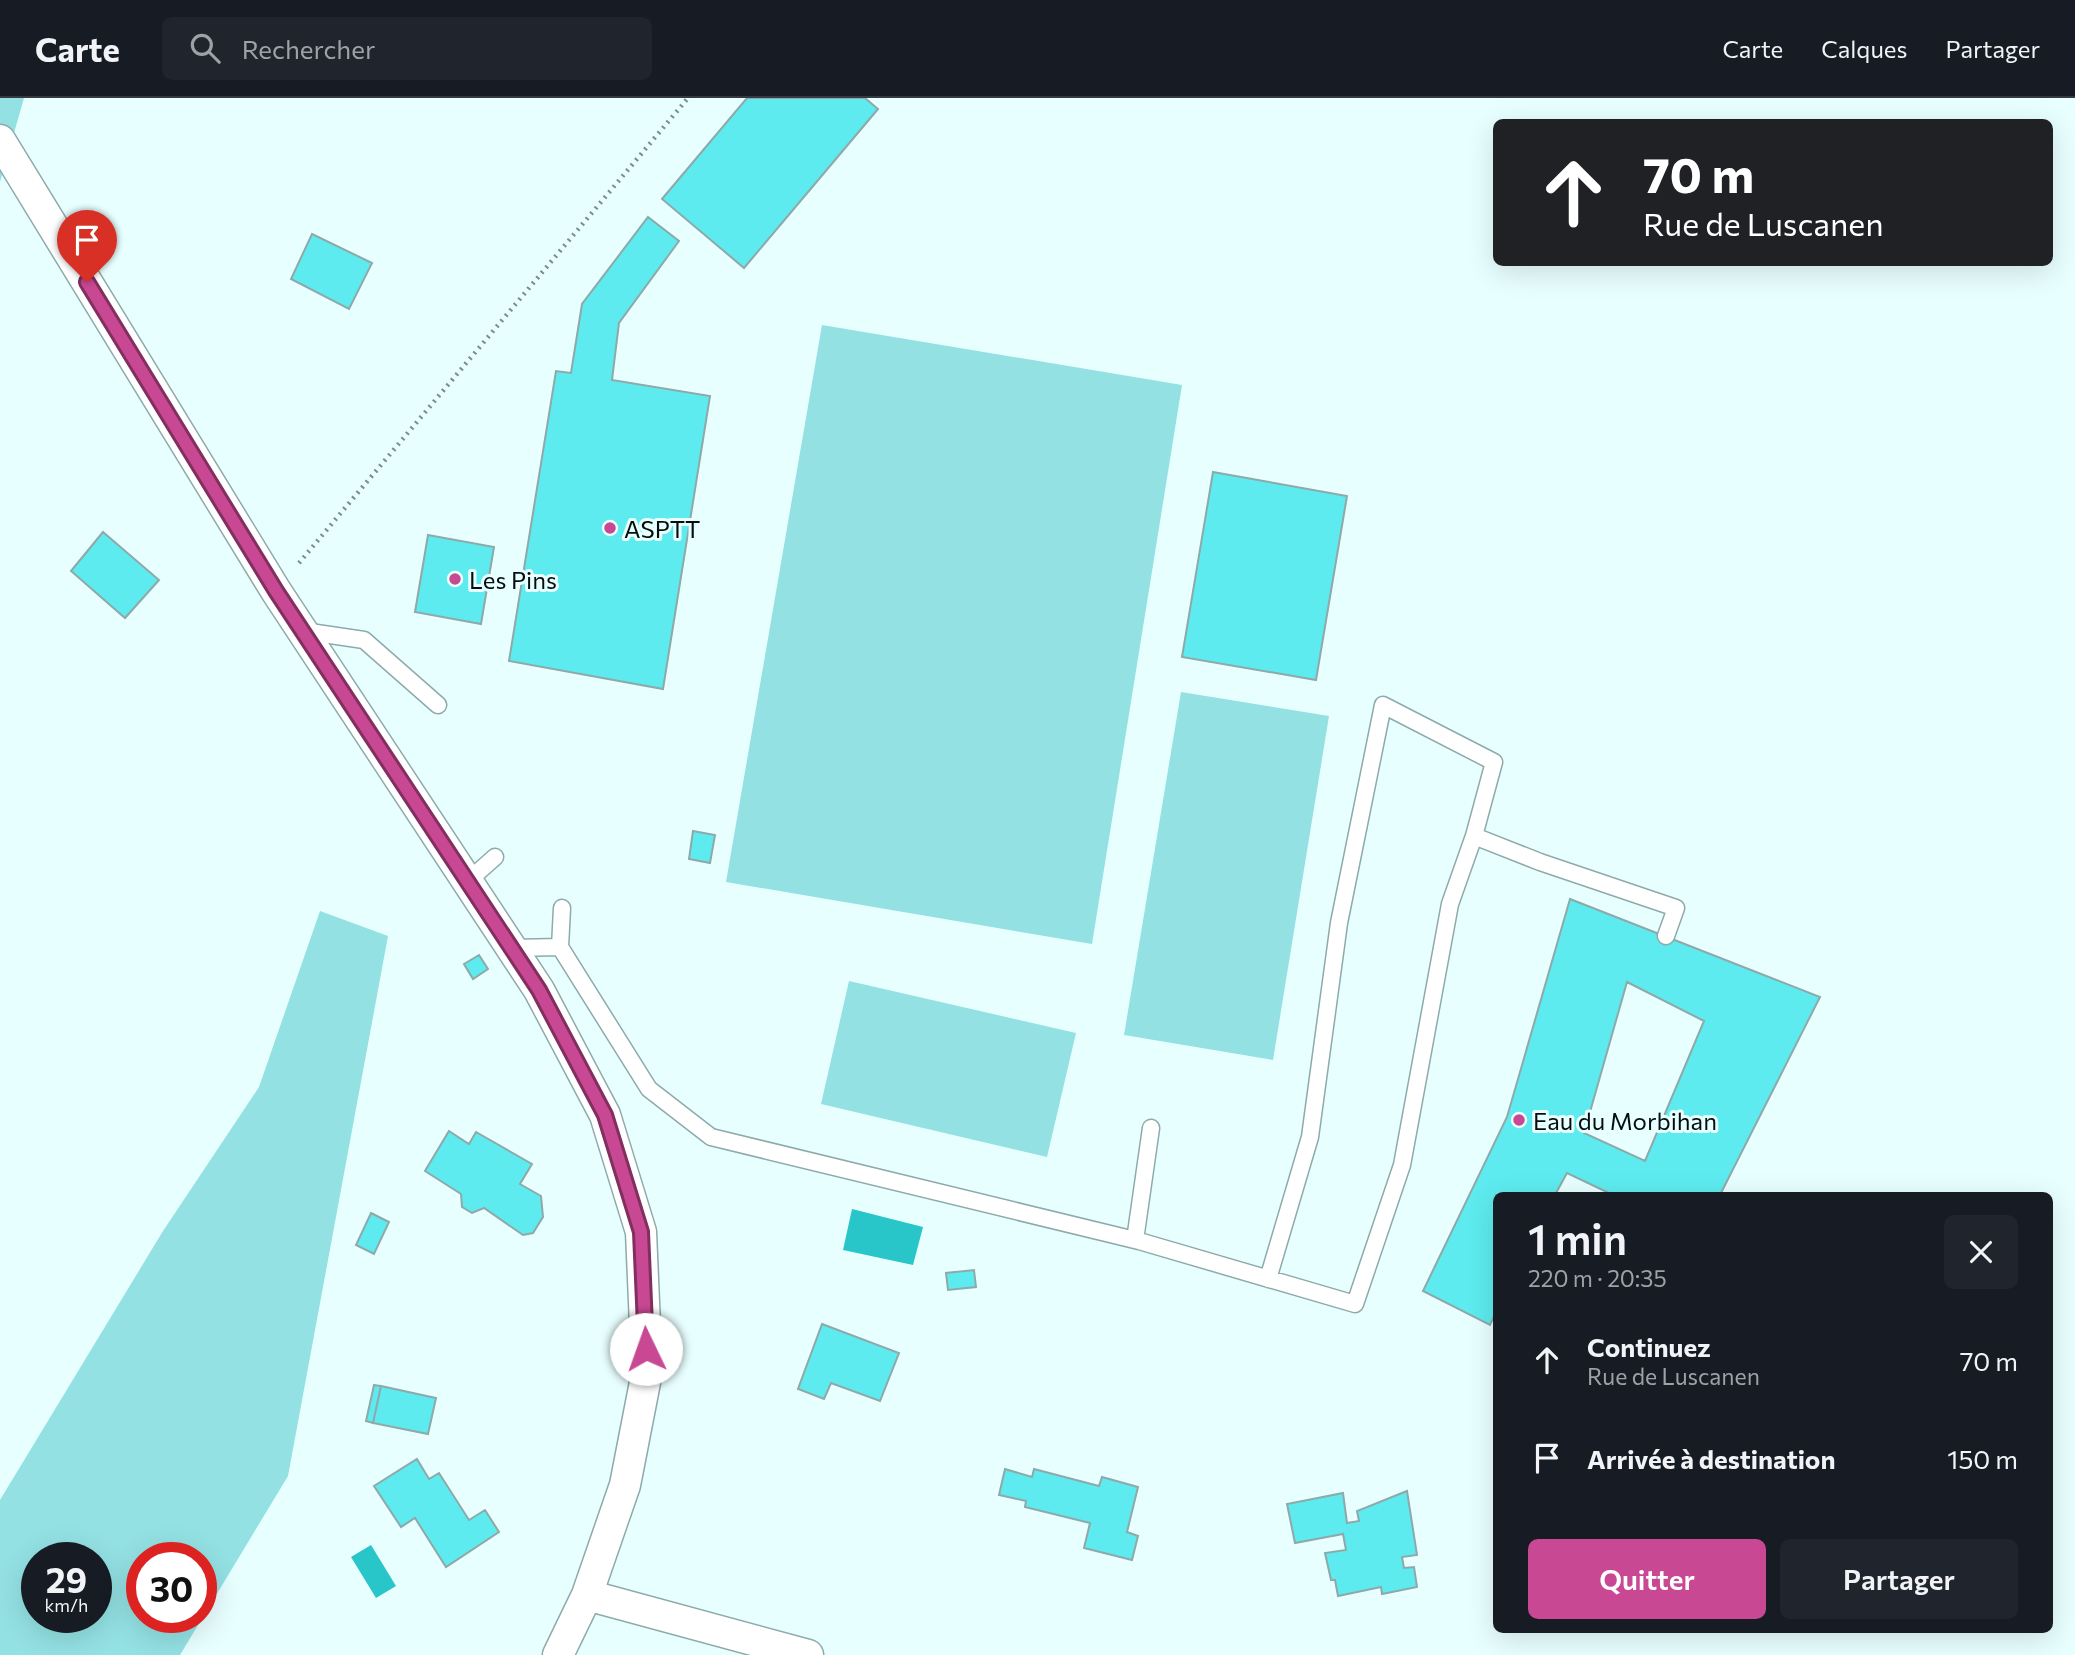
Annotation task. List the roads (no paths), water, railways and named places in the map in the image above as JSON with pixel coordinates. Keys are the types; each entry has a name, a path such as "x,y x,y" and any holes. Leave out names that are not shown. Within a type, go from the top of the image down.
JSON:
{"street":[{"path":"0,140 276,591 539,990 605,1115 641,1232 648,1372 625,1485 587,1595 558,1655"},
{"path":"587,1595 808,1655"}],"lane":[{"path":"303,631 364,640 439,705"},
{"path":"562,908 560,947 649,1089 711,1137 1135,1240 1268,1279 1355,1304 1402,1165 1450,904 1474,836 1493,762 1383,705 1339,923 1310,1137 1268,1279"},
{"path":"1474,836 1540,862 1676,908 1666,936"},
{"path":"468,881 495,857"},
{"path":"512,948 560,947"},
{"path":"1135,1240 1151,1128"}],"place":[{"name":"ASPTT","path":"610,528"},
{"name":"Les Pins","path":"455,579"},
{"name":"Eau du Morbihan","path":"1519,1120"}]}
